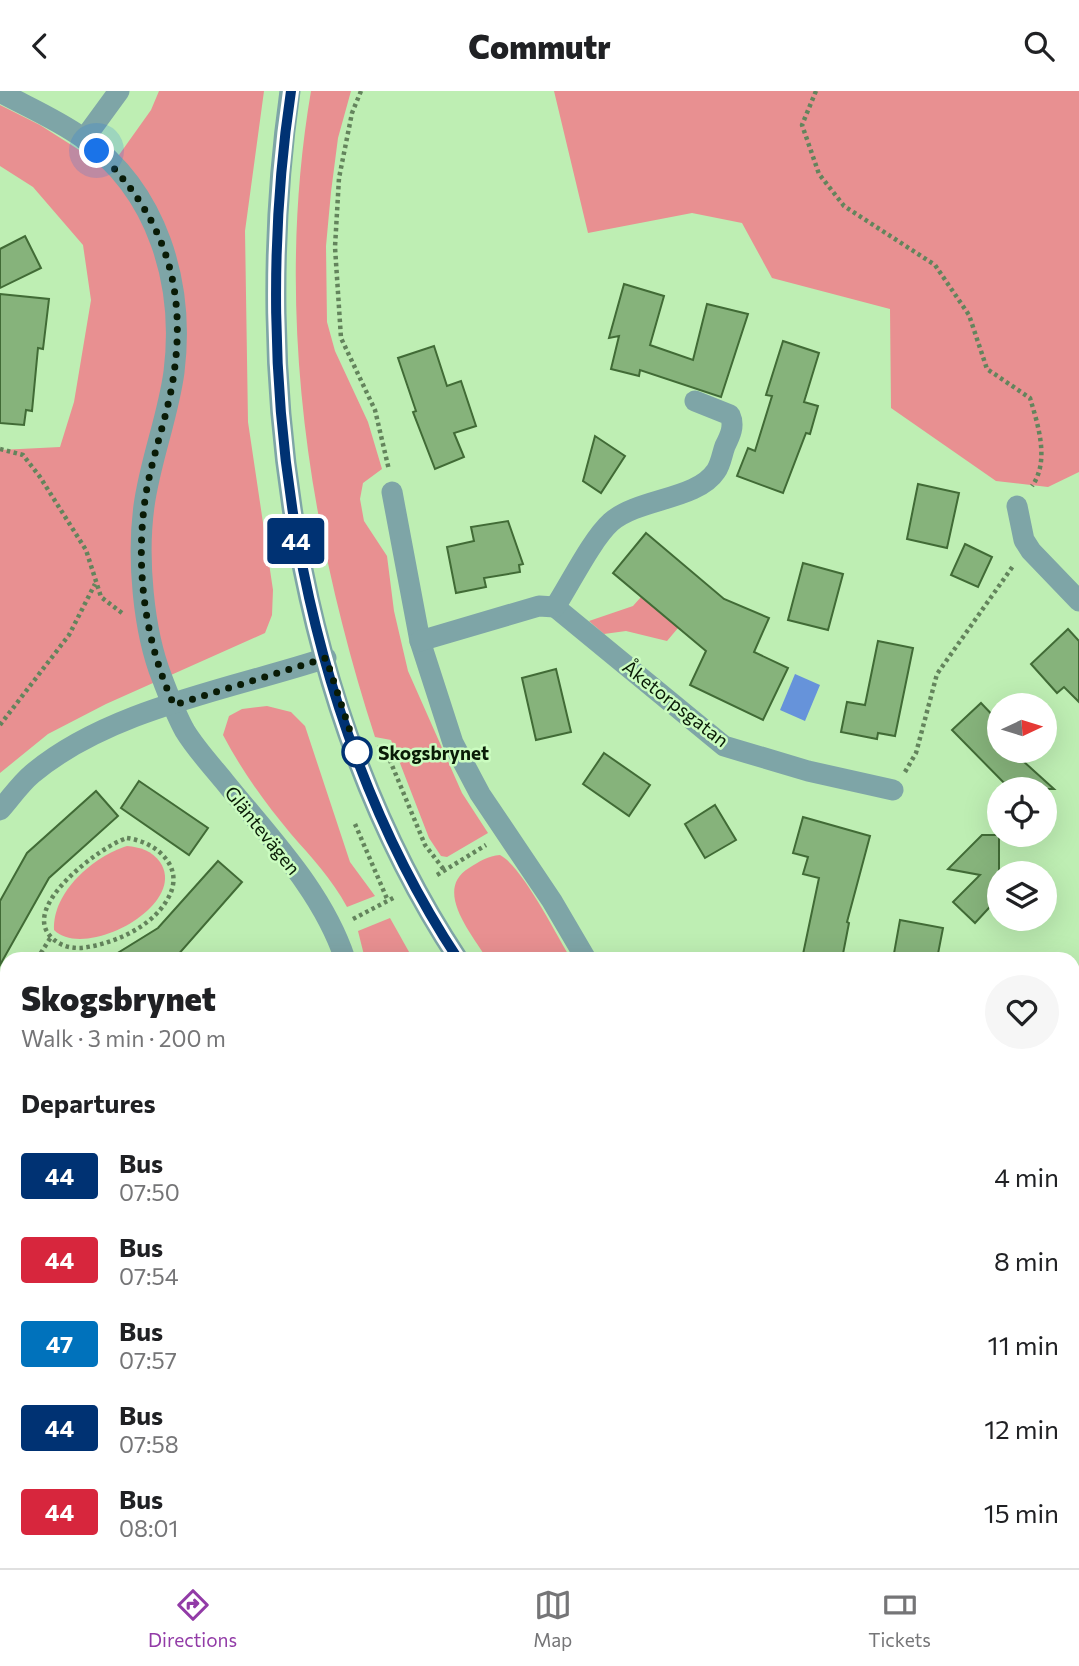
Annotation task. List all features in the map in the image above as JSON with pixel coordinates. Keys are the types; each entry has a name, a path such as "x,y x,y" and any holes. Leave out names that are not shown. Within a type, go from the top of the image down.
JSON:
{"street":[{"path":"84,139 119,91"},
{"path":"290,91 275,244 279,394 299,559 326,658 356,752 393,841 454,952"},
{"name":"Gläntevägen","path":"0,92 84,139 132,186 156,228 169,258 176,296 174,373 150,470 144,509 146,618 161,676 194,743 317,897 342,952"},
{"path":"420,641 539,606 555,607 598,538 614,520 655,501 706,483 717,470 731,433 731,417 695,401"},
{"path":"391,492 420,641 453,743 505,833 552,901 582,952"},
{"path":"1017,506 1027,545 1079,601"},
{"name":"Åketorpsgatan","path":"555,607 724,746 808,771 893,790"},
{"path":"0,810 32,774 78,743 127,721 326,658"}],"path":[{"path":"361,91 352,113 339,178 335,247 341,338 375,410 391,492"},
{"path":"816,91 802,125 819,174 844,206 935,265 969,315 987,369 1030,397 1039,429 1041,473 1017,506"},
{"path":"0,449 23,455 40,477 86,550 101,597 115,610"},
{"path":"893,790 916,753 937,674 1027,545"},
{"path":"0,725 69,635 95,584"},
{"path":"378,748 384,746 425,845 445,871"},
{"path":"351,815 388,901"},
{"path":"334,929 445,871 505,833"},
{"path":"127,838 141,840 153,845 169,861 172,891 167,902 138,927 123,936 79,948 57,944 51,937 47,933 45,916 51,902 76,869 102,849 127,838"},
{"path":"41,952 51,937"}],"shaded area":[{"path":"159,91 264,91 245,231 248,422 273,590 272,615 265,633 106,704 48,734 0,773 0,450 60,447 74,402 91,300 83,245 33,187 0,166 0,105 40,125 109,169 151,110"},
{"path":"311,91 351,91 338,138 331,192 326,246 327,322 335,351 368,422 382,469 363,483 360,499 364,521 387,556 394,611 408,671 462,793 488,833 447,857 441,856 429,838 391,740 375,737 351,659 316,499 304,418 297,336 296,254 300,173"},
{"path":"554,91 1079,91 1079,472 1048,487 996,481 891,408 890,309 772,278 742,223 692,213 588,233"},
{"path":"641,597 678,628 667,641 626,631 604,634 589,621 633,606"},
{"path":"267,706 291,712 305,726 350,862 375,896 347,907 328,878 263,799 230,748 223,735 229,716 242,709"},
{"path":"127,846 145,850 160,862 165,879 160,895 147,911 130,924 88,939 69,938 54,930 60,902 77,877 101,858"},
{"path":"500,855 518,873 567,952 482,952 459,912 455,888 459,877 469,868 492,856"},
{"path":"390,918 409,952 363,952 358,931"}],"water":[{"path":"795,674 820,685 805,721 780,710"}],"building":[{"path":"25,236 41,268 0,288 0,249"},
{"path":"624,284 664,296 650,345 693,360 707,304 748,314 721,397 640,370 639,376 611,369 619,336 609,338"},
{"path":"0,294 49,299 43,349 38,348 32,411 26,410 24,425 0,423"},
{"path":"783,341 819,353 804,402 818,406 810,434 806,433 783,493 737,476 748,448 755,451 772,396 766,395"},
{"path":"434,346 447,386 461,381 476,426 454,433 464,457 435,469 413,412 416,411 398,358"},
{"path":"595,436 625,456 601,493 583,481"},
{"path":"918,484 959,493 947,548 907,539"},
{"path":"508,521 523,564 519,565 520,572 484,578 486,587 456,593 447,547 474,541 471,527"},
{"path":"646,533 724,599 769,618 754,652 788,668 763,720 690,685 706,651 613,573"},
{"path":"965,544 992,557 978,587 951,575"},
{"path":"803,563 843,574 828,630 788,620"},
{"path":"1068,629 1079,641 1079,702 1064,687 1057,693 1031,664"},
{"path":"878,641 913,648 895,736 878,733 877,739 841,732 847,702 865,705"},
{"path":"556,669 571,732 536,740 522,678"},
{"path":"981,703 987,709 987,763 1025,763 1041,777 998,777 952,730"},
{"path":"604,753 650,785 629,816 583,784"},
{"path":"139,781 208,828 189,855 121,808"},
{"path":"96,791 118,816 49,878 7,952 0,952 0,901 27,853"},
{"path":"715,805 736,840 705,858 685,824"},
{"path":"803,817 870,836 847,922 849,923 843,952 803,952 819,878 803,874 808,857 793,853"},
{"path":"982,835 987,835 987,847 999,847 999,861 987,861 987,910 975,923 953,902 980,875 948,869"},
{"path":"218,861 242,882 181,952 119,952 158,928"},
{"path":"900,920 943,928 938,952 894,952"}],"bus line":[{"name":"44","path":"291,91 281,162 275,244 279,394 299,559 310,604 356,752 393,841 454,952"}],"place":[{"name":"Skogsbrynet","path":"357,752"}],"route":[{"path":"97,151 132,186 156,228 169,258 176,296 174,373 150,470 144,509 146,618 161,676 174,705 326,658 357,752"}]}
